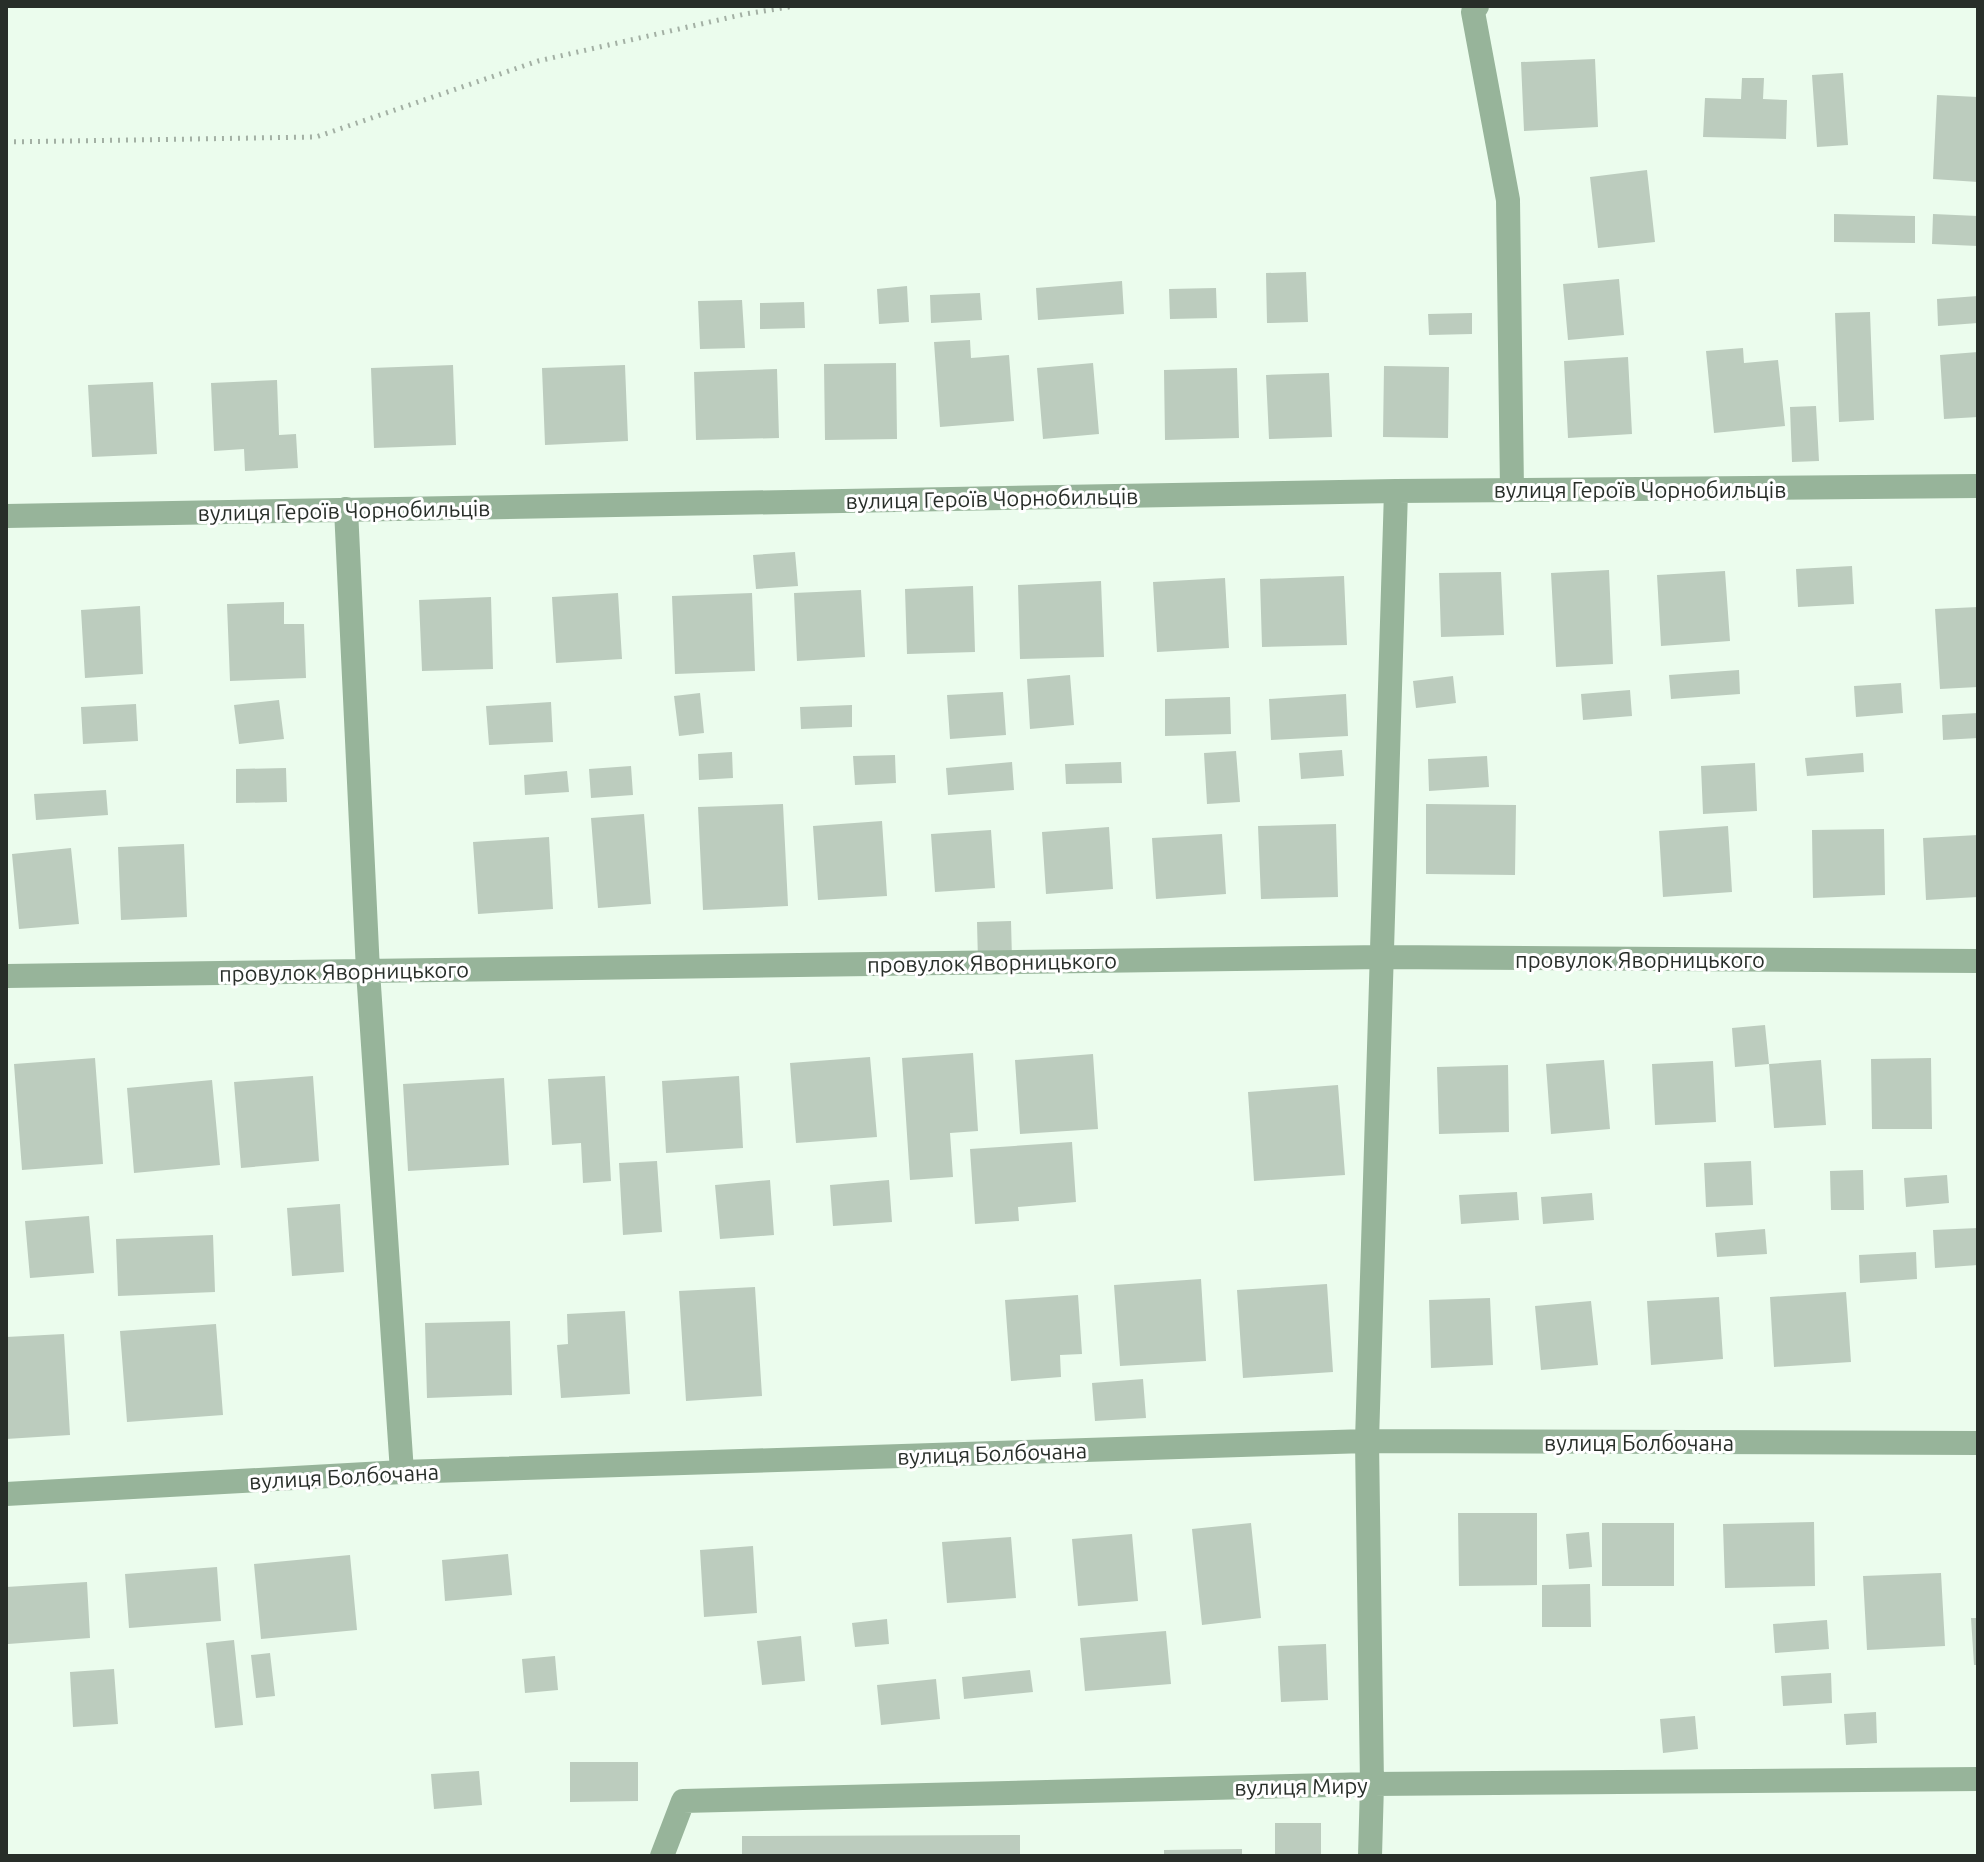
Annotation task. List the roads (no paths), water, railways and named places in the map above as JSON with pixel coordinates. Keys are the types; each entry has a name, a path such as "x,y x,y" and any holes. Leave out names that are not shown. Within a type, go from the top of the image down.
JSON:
{"street":[{"path":"1477,6 1473,12 1508,200 1512,490"},
{"name":"вулиця Героїв Чорнобильців","path":"6,516 1396,491 1978,486"},
{"path":"1370,1856 1372,1784 1367,1441 1396,491"},
{"path":"346,509 368,971 402,1472"},
{"name":"провулок Яворницького","path":"6,976 1383,957 1978,961"},
{"name":"вулиця Болбочана","path":"6,1494 402,1472 1367,1441 1978,1443"},
{"name":"вулиця Миру","path":"662,1856 683,1801 1372,1784 1978,1779"}]}
